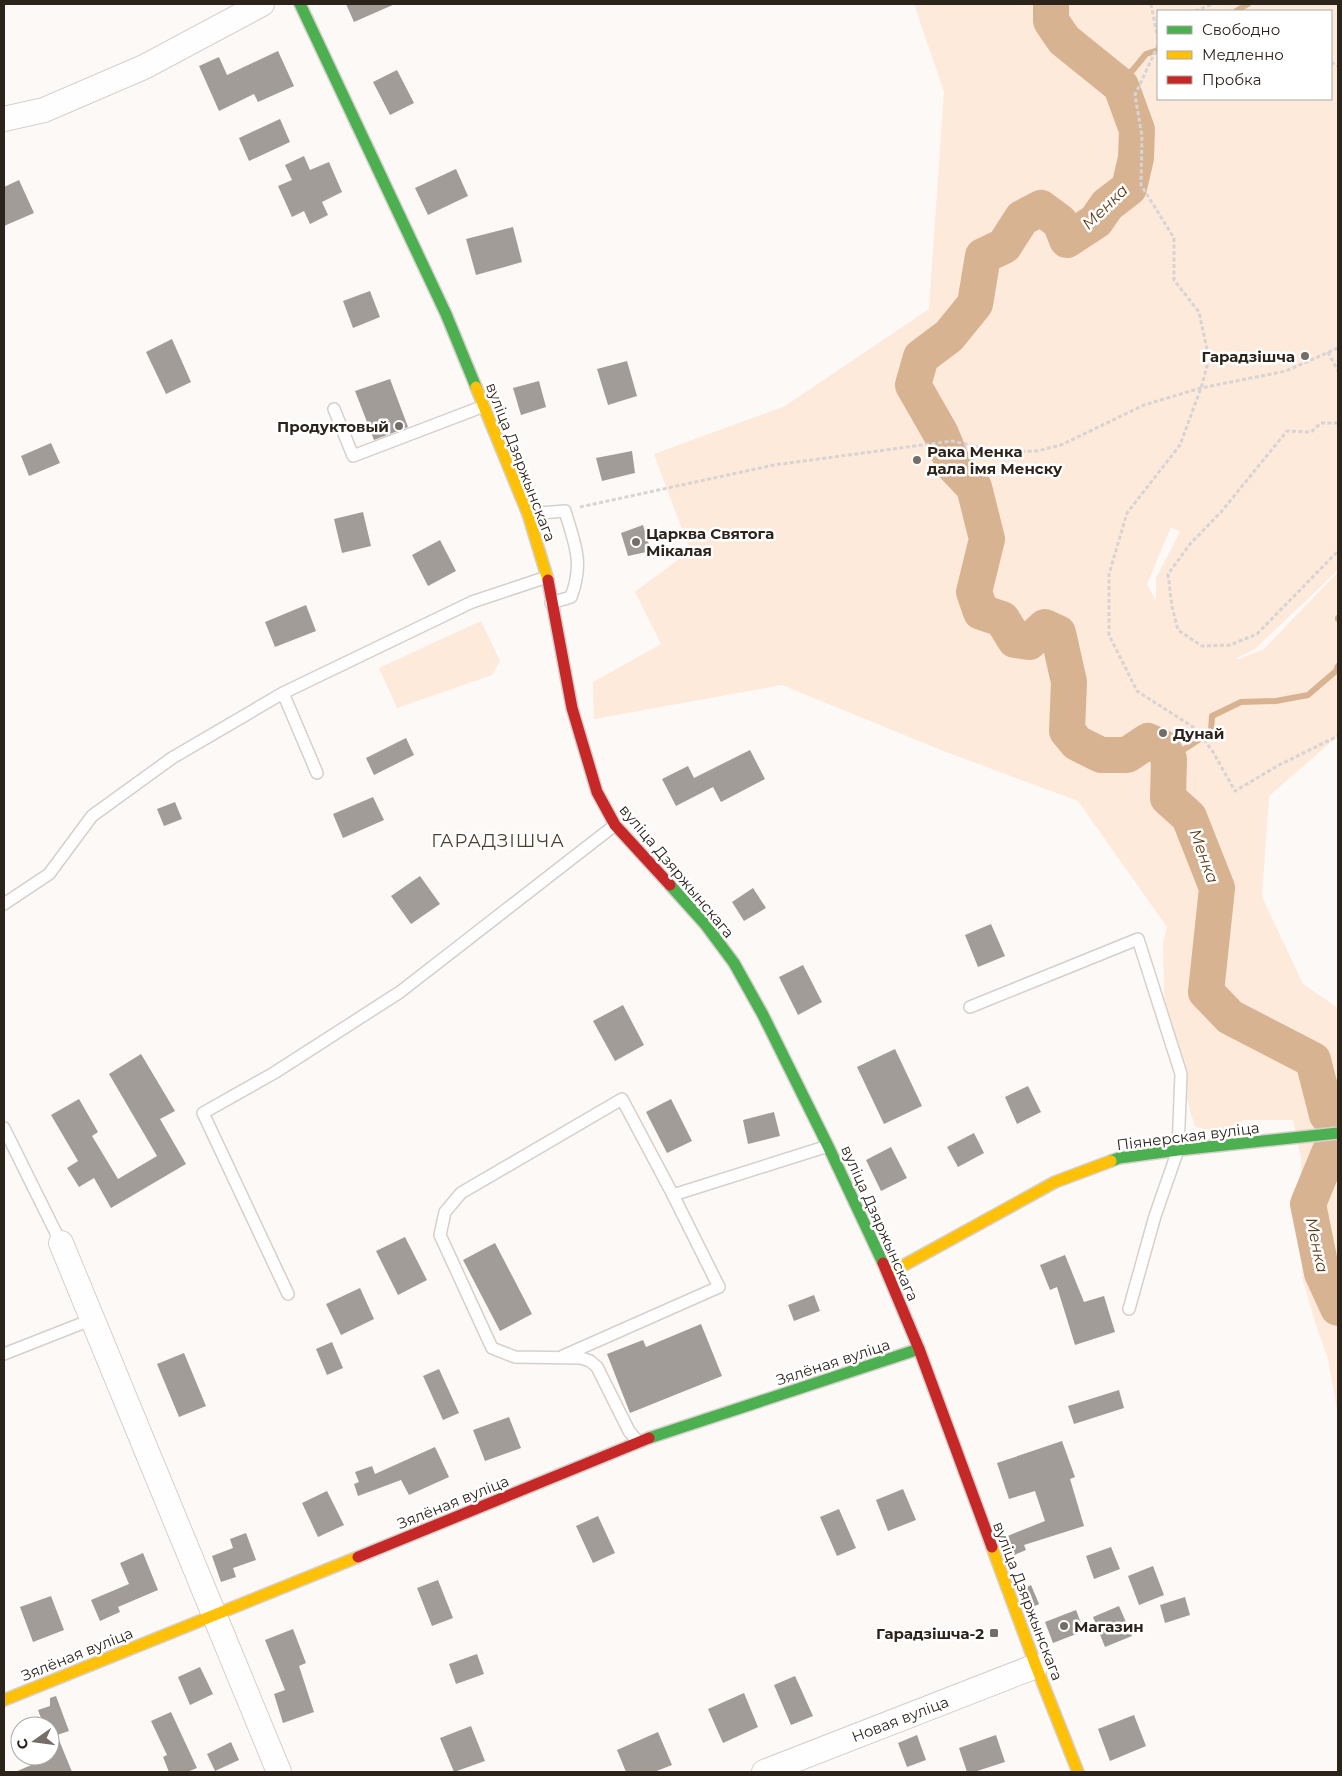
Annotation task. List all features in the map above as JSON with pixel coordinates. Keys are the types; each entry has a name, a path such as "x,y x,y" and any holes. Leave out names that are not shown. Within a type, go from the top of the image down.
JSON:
{"street":[{"path":"4,119 44,110 144,67 262,4"},
{"name":"вуліца Дзяржынскага","path":"300,4 446,314 528,514 547,577 572,708 597,792 615,825 705,924 734,963 763,1015 828,1146 888,1274 919,1350 1036,1666 1078,1772"},
{"name":"Піянерская вуліца","path":"888,1274 1055,1182 1120,1158 1338,1133"},
{"path":"61,1243 279,1772"},
{"name":"Зялёная вуліца","path":"4,1700 215,1616 638,1442 919,1350"},
{"name":"Новая вуліца","path":"764,1772 1036,1666"}],"lane":[{"path":"334,409 353,456 484,406"},
{"path":"528,514 565,511 579,558 577,583 571,597 551,604"},
{"path":"4,904 49,874 92,816 172,758 283,693 472,602 547,577"},
{"path":"283,693 317,773"},
{"path":"288,1294 203,1113 274,1073 400,992 615,825"},
{"path":"970,1007 1138,939 1181,1074 1178,1150 1154,1216 1129,1309"},
{"path":"560,1358 719,1286 622,1099 461,1193 445,1212 440,1235 492,1348 515,1357 560,1358 581,1358 590,1361 597,1367 629,1431 638,1442"},
{"path":"4,1128 61,1243"},
{"path":"673,1195 828,1146"},
{"path":"4,1354 93,1319"}],"path":[{"path":"1151,4 1157,35"},
{"path":"1198,10 1213,4"},
{"path":"1157,47 1135,95 1142,136 1141,185 1174,238 1174,280 1199,312 1209,358 1202,388 1180,445 1127,514 1109,574 1109,635 1137,691 1196,729 1213,752 1235,791 1279,765 1338,736"},
{"path":"565,511 620,497 774,465 952,440 1002,452 1037,451 1061,445 1144,405 1202,388 1286,371 1338,348"},
{"path":"1328,352 1338,371"},
{"path":"1338,424 1321,423 1311,432 1287,431 1220,512 1190,544 1168,574 1172,606 1178,630 1202,646 1230,645 1257,634 1338,551"}],"shaded area":[{"path":"914,4 1338,4 1338,570 1255,649 1237,658 1239,659 1264,649 1338,572 1338,736 1269,796 1262,897 1303,984 1338,1008 1338,1415 1328,1359 1302,1277 1301,1158 1293,1120 1244,1120 1223,1133 1195,1127 1165,1024 1163,943 1167,927 1078,801 941,750 782,685 594,719 593,682 661,644 635,592 690,551 654,454 785,406 929,309 944,92","holes":["1171,527 1180,532 1156,578 1156,601 1147,584"]},
{"path":"481,621 500,661 492,675 397,708 379,668"}],"building":[{"path":"346,4 395,4 354,22"},
{"path":"278,51 294,86 258,102 254,94 219,111 199,66 219,57 227,75"},
{"path":"397,70 414,103 390,115 373,82"},
{"path":"280,119 290,142 249,161 239,138"},
{"path":"304,156 310,170 329,162 342,192 322,202 328,215 310,224 304,211 292,217 278,186 292,180 285,165"},
{"path":"456,169 468,196 428,215 415,188"},
{"path":"19,180 34,213 4,226 4,187"},
{"path":"513,227 522,262 476,275 466,239"},
{"path":"370,291 380,317 353,328 343,301"},
{"path":"172,339 191,382 166,394 146,352"},
{"path":"627,361 637,396 608,405 597,369"},
{"path":"390,379 408,427 374,440 355,391"},
{"path":"539,381 546,407 521,415 513,388"},
{"path":"51,443 60,463 29,476 21,456"},
{"path":"632,451 635,473 602,481 596,458"},
{"path":"363,512 371,546 342,553 334,519"},
{"name":"Царква Святога Мікалая","path":"643,525 651,551 628,556 621,533"},
{"path":"440,540 456,571 428,586 412,555"},
{"path":"306,605 316,631 275,647 265,622"},
{"path":"406,738 414,755 374,775 366,758"},
{"path":"750,750 765,779 721,802 713,787 676,806 662,779 688,766 694,778"},
{"path":"373,797 384,820 343,838 333,814"},
{"path":"175,802 182,819 164,826 157,809"},
{"path":"420,876 440,904 411,924 391,896"},
{"path":"753,888 766,908 744,921 732,902"},
{"path":"991,924 1005,956 978,967 965,935"},
{"path":"803,965 822,1002 798,1015 779,977"},
{"path":"623,1005 644,1045 615,1061 593,1021"},
{"path":"895,1049 922,1106 884,1124 857,1067"},
{"path":"141,1054 175,1111 160,1119 186,1164 111,1208 94,1178 79,1187 67,1168 78,1161 51,1115 79,1099 98,1132 92,1136 118,1179 157,1156 109,1074"},
{"path":"1028,1086 1041,1112 1017,1124 1005,1097"},
{"path":"671,1099 692,1141 667,1153 646,1112"},
{"path":"774,1112 780,1136 748,1144 743,1120"},
{"path":"974,1133 984,1153 958,1167 947,1147"},
{"path":"891,1147 907,1178 881,1191 866,1160"},
{"path":"405,1237 427,1280 398,1295 376,1251"},
{"path":"495,1243 532,1314 500,1331 463,1260"},
{"path":"1065,1255 1084,1302 1104,1296 1115,1332 1075,1345 1057,1287 1050,1290 1040,1265"},
{"path":"360,1288 374,1319 341,1335 326,1304"},
{"path":"814,1295 820,1311 794,1321 788,1305"},
{"path":"701,1324 722,1376 630,1413 607,1354 643,1340 646,1347"},
{"path":"332,1342 343,1368 327,1375 316,1349"},
{"path":"184,1353 206,1406 179,1417 157,1364"},
{"path":"439,1369 459,1413 443,1420 423,1376"},
{"path":"1119,1390 1124,1408 1074,1424 1068,1406"},
{"path":"509,1417 521,1448 485,1461 473,1430"},
{"path":"1062,1441 1075,1477 1070,1479 1084,1526 1024,1545 1026,1550 1012,1556 1005,1537 1045,1521 1035,1491 1009,1499 997,1463"},
{"path":"435,1447 449,1477 409,1495 401,1480 358,1496 354,1484 359,1482 355,1472 372,1466 375,1474"},
{"path":"903,1489 916,1520 888,1531 876,1500"},
{"path":"327,1491 344,1525 318,1537 302,1503"},
{"path":"839,1509 856,1548 837,1556 820,1517"},
{"path":"598,1516 615,1553 593,1563 576,1526"},
{"path":"246,1533 256,1560 233,1568 236,1577 221,1582 212,1556 233,1548 230,1539"},
{"path":"1111,1547 1120,1569 1094,1579 1086,1556"},
{"path":"143,1553 158,1590 118,1607 120,1612 100,1621 91,1600 129,1584 120,1563"},
{"path":"1153,1566 1164,1595 1139,1605 1128,1576"},
{"path":"438,1580 453,1618 432,1626 417,1588"},
{"path":"1031,1585 1039,1604 1031,1608 1024,1588"},
{"path":"51,1596 64,1630 33,1642 20,1607"},
{"path":"1185,1597 1190,1615 1165,1623 1160,1605"},
{"path":"1119,1606 1132,1636 1105,1647 1093,1617"},
{"name":"Магазин","path":"1076,1610 1084,1631 1053,1643 1045,1622"},
{"path":"293,1629 306,1663 299,1666 314,1712 283,1723 274,1694 285,1690 265,1640"},
{"path":"477,1654 484,1674 456,1684 449,1664"},
{"path":"200,1667 213,1694 190,1705 178,1677"},
{"path":"795,1676 813,1716 791,1725 774,1685"},
{"path":"744,1693 758,1727 723,1743 708,1709"},
{"path":"56,1696 69,1731 60,1734 60,1716 40,1716 38,1710 50,1706 50,1698"},
{"path":"171,1712 197,1768 187,1772 169,1772 163,1757 167,1755 151,1721"},
{"path":"1134,1715 1146,1746 1110,1761 1098,1729"},
{"path":"471,1726 485,1761 454,1772 440,1738"},
{"path":"658,1732 672,1765 654,1772 626,1772 617,1750"},
{"path":"917,1735 926,1760 907,1767 898,1743"},
{"path":"996,1735 1005,1762 974,1772 967,1772 959,1748"},
{"path":"60,1742 72,1772 15,1772 29,1766 60,1766"},
{"path":"231,1742 239,1760 215,1771 207,1754"}],"waterway":[{"name":"Менка","path":"1051,4 1051,21 1064,40 1121,86 1137,130 1136,158 1129,188 1107,205 1096,221 1067,240 1060,222 1041,208 1022,218 1004,246 983,256 975,304 949,336 921,357 913,385 941,434 954,466 974,487 987,539 974,592 981,612 1002,619 1015,640 1029,642 1045,627 1058,633 1069,682 1067,731 1077,743 1101,755 1127,755 1148,741 1163,748 1169,759 1168,798 1189,817 1217,888 1206,992 1230,1017 1313,1060 1327,1115"},
{"path":"1238,10 1248,4"},
{"path":"1112,77 1132,71 1146,54 1157,50"},
{"name":"Дунай","path":"1169,759 1211,732 1212,716 1241,702 1276,701 1308,695 1336,671 1338,666"},
{"name":"Менка","path":"1329,1153 1308,1204 1322,1273 1338,1308"}],"traffic: fast":[{"path":"300,4 446,314 476,387"},
{"path":"670,885 705,924 734,963 763,1015 883,1263"},
{"path":"1111,1161 1119,1158 1178,1150 1338,1133"},
{"path":"649,1438 919,1349"}],"traffic: slow":[{"path":"476,387 528,514 548,580"},
{"path":"888,1274 1055,1182 1111,1161"},
{"path":"992,1547 1078,1772"},
{"path":"4,1700 358,1557"}],"traffic: jam":[{"path":"548,580 572,708 597,792 615,825 670,885"},
{"path":"883,1263 919,1349 992,1547"},
{"path":"358,1557 649,1438"}],"place":[{"name":"Гарадзішча","path":"1305,356"},
{"name":"Продуктовый","path":"399,426"},
{"name":"Рака Менка дала імя Менску","path":"917,460"},
{"name":"Царква Святога Мікалая","path":"636,542"},
{"name":"Дунай","path":"1163,733"},
{"name":"Магазин","path":"1064,1626"},
{"name":"Гарадзішча-2","path":"994,1633"}],"district":[{"name":"ГАРАДЗІШЧА","path":"498,841"}]}
